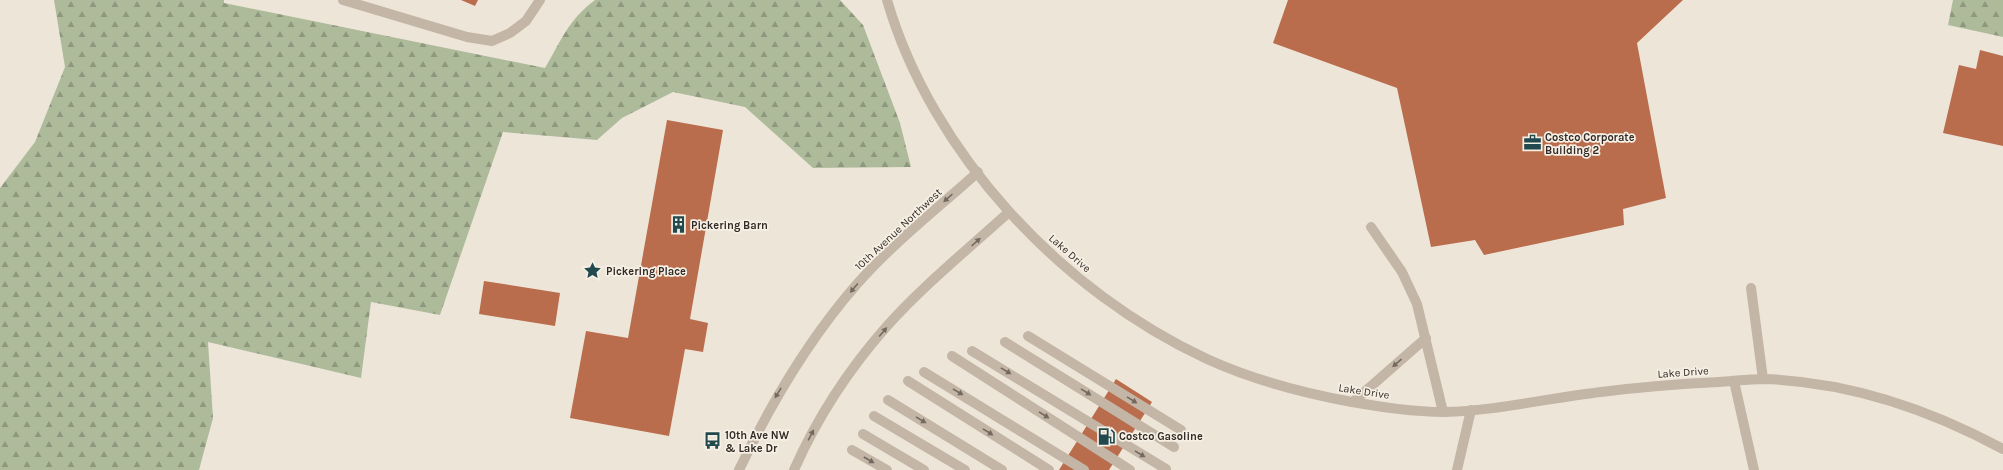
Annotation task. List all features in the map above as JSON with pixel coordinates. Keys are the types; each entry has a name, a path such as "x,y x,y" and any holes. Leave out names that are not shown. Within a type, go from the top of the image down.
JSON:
{"street":[{"path":"343,0 467,37 492,41 510,33 526,21 540,0"},
{"name":"Lake Drive","path":"887,0 896,31 912,66 940,117 978,172 1009,212 1029,233 1077,276 1124,312 1169,340 1208,360 1251,376 1302,391 1353,402 1404,409 1443,412 1471,410 1599,392 1672,384 1763,379 1808,383 1876,396 1935,416 2003,449"},
{"name":"10th Avenue Northwest","path":"739,470 759,426 795,365 834,311 858,283 892,248 978,172"},
{"path":"794,470 824,412 868,350 909,304 1009,212"},
{"path":"1371,227 1402,272 1417,304 1443,412"},
{"path":"1751,288 1763,379"},
{"path":"1028,336 1181,430"},
{"path":"1353,402 1426,338"},
{"path":"1005,342 1174,447"},
{"path":"972,351 1166,469"},
{"path":"952,356 1130,470"},
{"path":"924,372 1084,470"},
{"path":"908,381 1049,470"},
{"path":"1734,381 1754,470"},
{"path":"888,400 1002,470"},
{"path":"1457,470 1471,410"},
{"path":"874,416 966,470"},
{"path":"863,434 924,470"},
{"path":"852,450 887,470"}],"green space":[{"path":"54,0 224,0 224,3 545,68 566,31 578,15 595,0 840,0 863,25 900,123 911,167 813,168 745,107 673,92 622,118 597,140 503,132 440,315 371,302 361,378 208,342 213,418 199,470 0,470 0,188 35,142 65,67"},
{"path":"1953,0 2003,0 2003,37 1948,25"}],"building":[{"path":"461,0 478,0 475,6"},
{"name":"Costco Corporate Building 2","path":"1288,0 1683,0 1637,43 1666,198 1623,209 1624,225 1484,255 1475,240 1431,247 1397,88 1273,43"},
{"path":"1980,50 2003,56 2003,146 1943,133 1959,65 1976,69"},
{"name":"Pickering Barn","path":"667,120 723,130 690,319 708,323 703,352 685,349 669,436 570,418 586,331 628,338"},
{"path":"484,281 560,293 555,326 479,314"},
{"name":"Costco Gasoline","path":"1116,379 1152,402 1109,470 1059,470"}],"place":[{"name":"Costco Corporate Building 2","path":"1532,143"},
{"name":"Pickering Barn","path":"678,225"},
{"name":"Pickering Place","path":"593,271"},
{"name":"Costco Gasoline","path":"1106,436"},
{"name":"10th Ave NW & Lake Dr","path":"712,441"}]}
